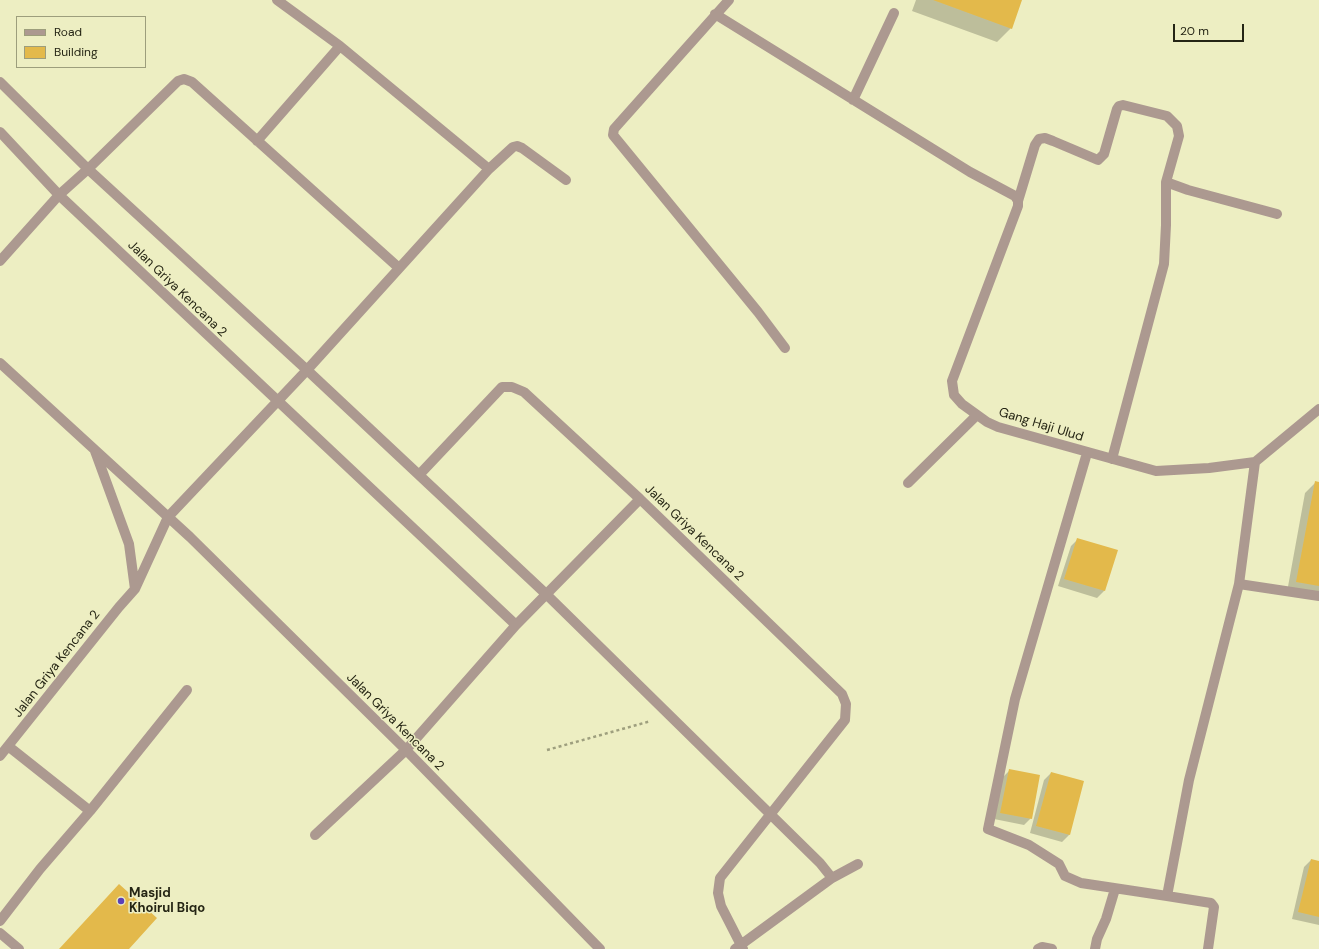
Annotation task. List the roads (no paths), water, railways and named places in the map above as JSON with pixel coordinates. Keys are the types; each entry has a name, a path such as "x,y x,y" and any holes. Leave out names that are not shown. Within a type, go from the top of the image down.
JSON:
{"street":[{"path":"277,0 340,46 489,169"},
{"path":"729,0 714,14 614,129 614,135 758,312 785,348"},
{"path":"853,100 894,13"},
{"path":"714,14 970,172 1016,198"},
{"path":"257,142 340,46"},
{"path":"0,261 59,195 88,169 178,81 184,79 192,82 399,268"},
{"name":"Jalan Griya Kencana 2","path":"0,82 88,169 307,370 546,594 771,814 820,863 832,878"},
{"name":"Gang Haji Ulud","path":"1166,182 1179,136 1177,126 1167,116 1123,105 1119,106 1104,154 1098,160 1053,140 1045,138 1039,139 1035,145 1016,198 1018,206 952,381 954,395 962,404 977,415 998,427 1156,471 1256,462"},
{"name":"Jalan Griya Kencana 2","path":"0,132 59,195 277,402 516,625"},
{"name":"Jalan Griya Kencana 2","path":"0,756 118,607 135,589 168,517 307,370 489,169 513,147 517,146 522,148 566,180"},
{"path":"1112,459 1164,264 1166,182 1188,190 1277,214"},
{"name":"Jalan Griya Kencana 2","path":"0,363 168,517 406,750 600,949"},
{"name":"Jalan Griya Kencana 2","path":"419,475 502,387 512,387 524,392 640,500 842,694 846,704 845,720 720,878 718,885 721,906 740,948 832,878 858,864"},
{"path":"1167,896 1189,780 1239,584 1256,462 1319,408"},
{"path":"908,483 977,415"},
{"name":"Jalan Griya Kencana 2","path":"94,450 129,544 135,589"},
{"path":"1087,453 1015,699 988,829 1029,845 1059,864 1066,876 1081,883 1211,903 1214,907 1208,949"},
{"path":"315,835 406,750 516,625 640,500"},
{"path":"1239,584 1319,596"},
{"path":"0,921 40,869 90,811 187,690"},
{"path":"8,746 90,811"},
{"path":"1095,949 1097,939 1106,919 1115,889"},
{"path":"0,934 19,949"},
{"path":"1038,949 1042,947 1052,949"}],"place":[{"name":"Masjid Khoirul Biqo","path":"121,901"}]}
